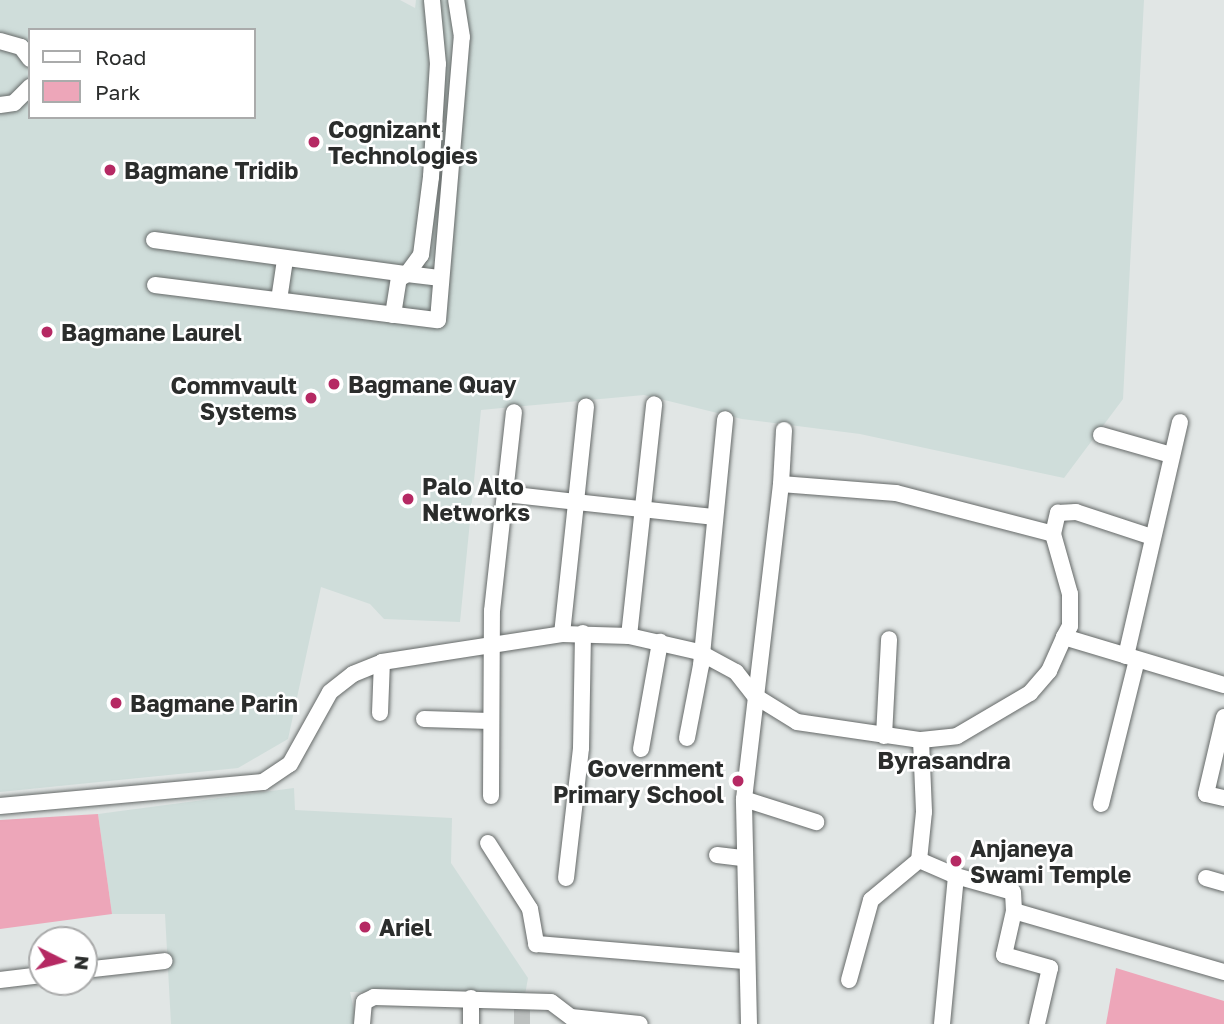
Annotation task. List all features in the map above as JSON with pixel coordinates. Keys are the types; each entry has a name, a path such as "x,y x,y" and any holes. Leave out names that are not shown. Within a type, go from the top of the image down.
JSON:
{"street":[{"path":"393,315 394,290 421,255 438,64 432,0"},
{"path":"155,285 438,320 461,37 456,0"},
{"path":"0,41 21,47 28,56"},
{"path":"0,106 21,98 28,89"},
{"path":"154,240 285,260 441,278"},
{"path":"279,300 285,260"},
{"path":"629,636 654,404"},
{"path":"562,634 586,407"},
{"path":"491,796 491,643 514,412"},
{"path":"687,738 701,666 699,652 725,419"},
{"path":"1101,804 1152,537 1180,422"},
{"path":"749,1024 742,858 744,799 781,484 784,430"},
{"path":"1101,435 1171,455"},
{"path":"781,484 896,493 1054,534"},
{"path":"506,494 714,517"},
{"path":"0,806 263,782 290,764 330,692 353,674 382,662 562,634 629,636 699,652 736,672 755,696 797,722 921,740 957,736 1030,692 1049,671 1070,626 1070,594 1054,534 1058,513 1076,512 1152,537"},
{"path":"566,878 581,748 583,633"},
{"path":"1064,637 1224,685"},
{"path":"884,736 889,639"},
{"path":"641,749 660,642"},
{"path":"380,713 382,662"},
{"path":"1224,717 1206,794 1224,798"},
{"path":"424,719 490,721"},
{"path":"849,979 871,900 919,860 923,812 921,740"},
{"path":"744,799 816,822"},
{"path":"488,843 530,909 536,944 745,961"},
{"path":"717,855 742,858"},
{"path":"919,860 956,876 1013,892 1014,911 1003,955 1049,968 1037,1024"},
{"path":"942,1024 956,876"},
{"path":"1206,878 1224,883"},
{"path":"1014,911 1224,971"},
{"path":"98,968 165,961"},
{"path":"0,980 28,977"},
{"path":"362,1024 365,1002 374,997 492,1005 551,1003 571,1017 640,1024"},
{"path":"471,1024 492,1005"}],"shaded area":[{"path":"0,0 400,0 415,8 416,0 1144,0 1123,399 1064,478 860,434 742,419 644,395 481,410 460,622 384,619 370,604 321,587 288,739 238,768 0,792"},
{"path":"294,788 295,810 452,818 451,863 528,978 525,995 350,992 357,1024 171,1024 165,914 112,914 98,814"}],"green space":[{"path":"98,814 112,914 0,929 0,820"},
{"path":"1116,968 1224,1001 1224,1024 1106,1024"}],"tunnel":[{"path":"522,1002 522,1024"}],"place":[{"name":"Cognizant Technologies","path":"314,142"},
{"name":"Bagmane Tridib","path":"110,170"},
{"name":"Bagmane Laurel","path":"47,332"},
{"name":"Bagmane Quay","path":"334,384"},
{"name":"Commvault Systems","path":"311,398"},
{"name":"Palo Alto Networks","path":"408,499"},
{"name":"Bagmane Parin","path":"116,703"},
{"name":"Government Primary School","path":"738,781"},
{"name":"Anjaneya Swami Temple","path":"956,861"},
{"name":"Ariel","path":"365,927"}],"district":[{"name":"Byrasandra","path":"944,760"}]}
